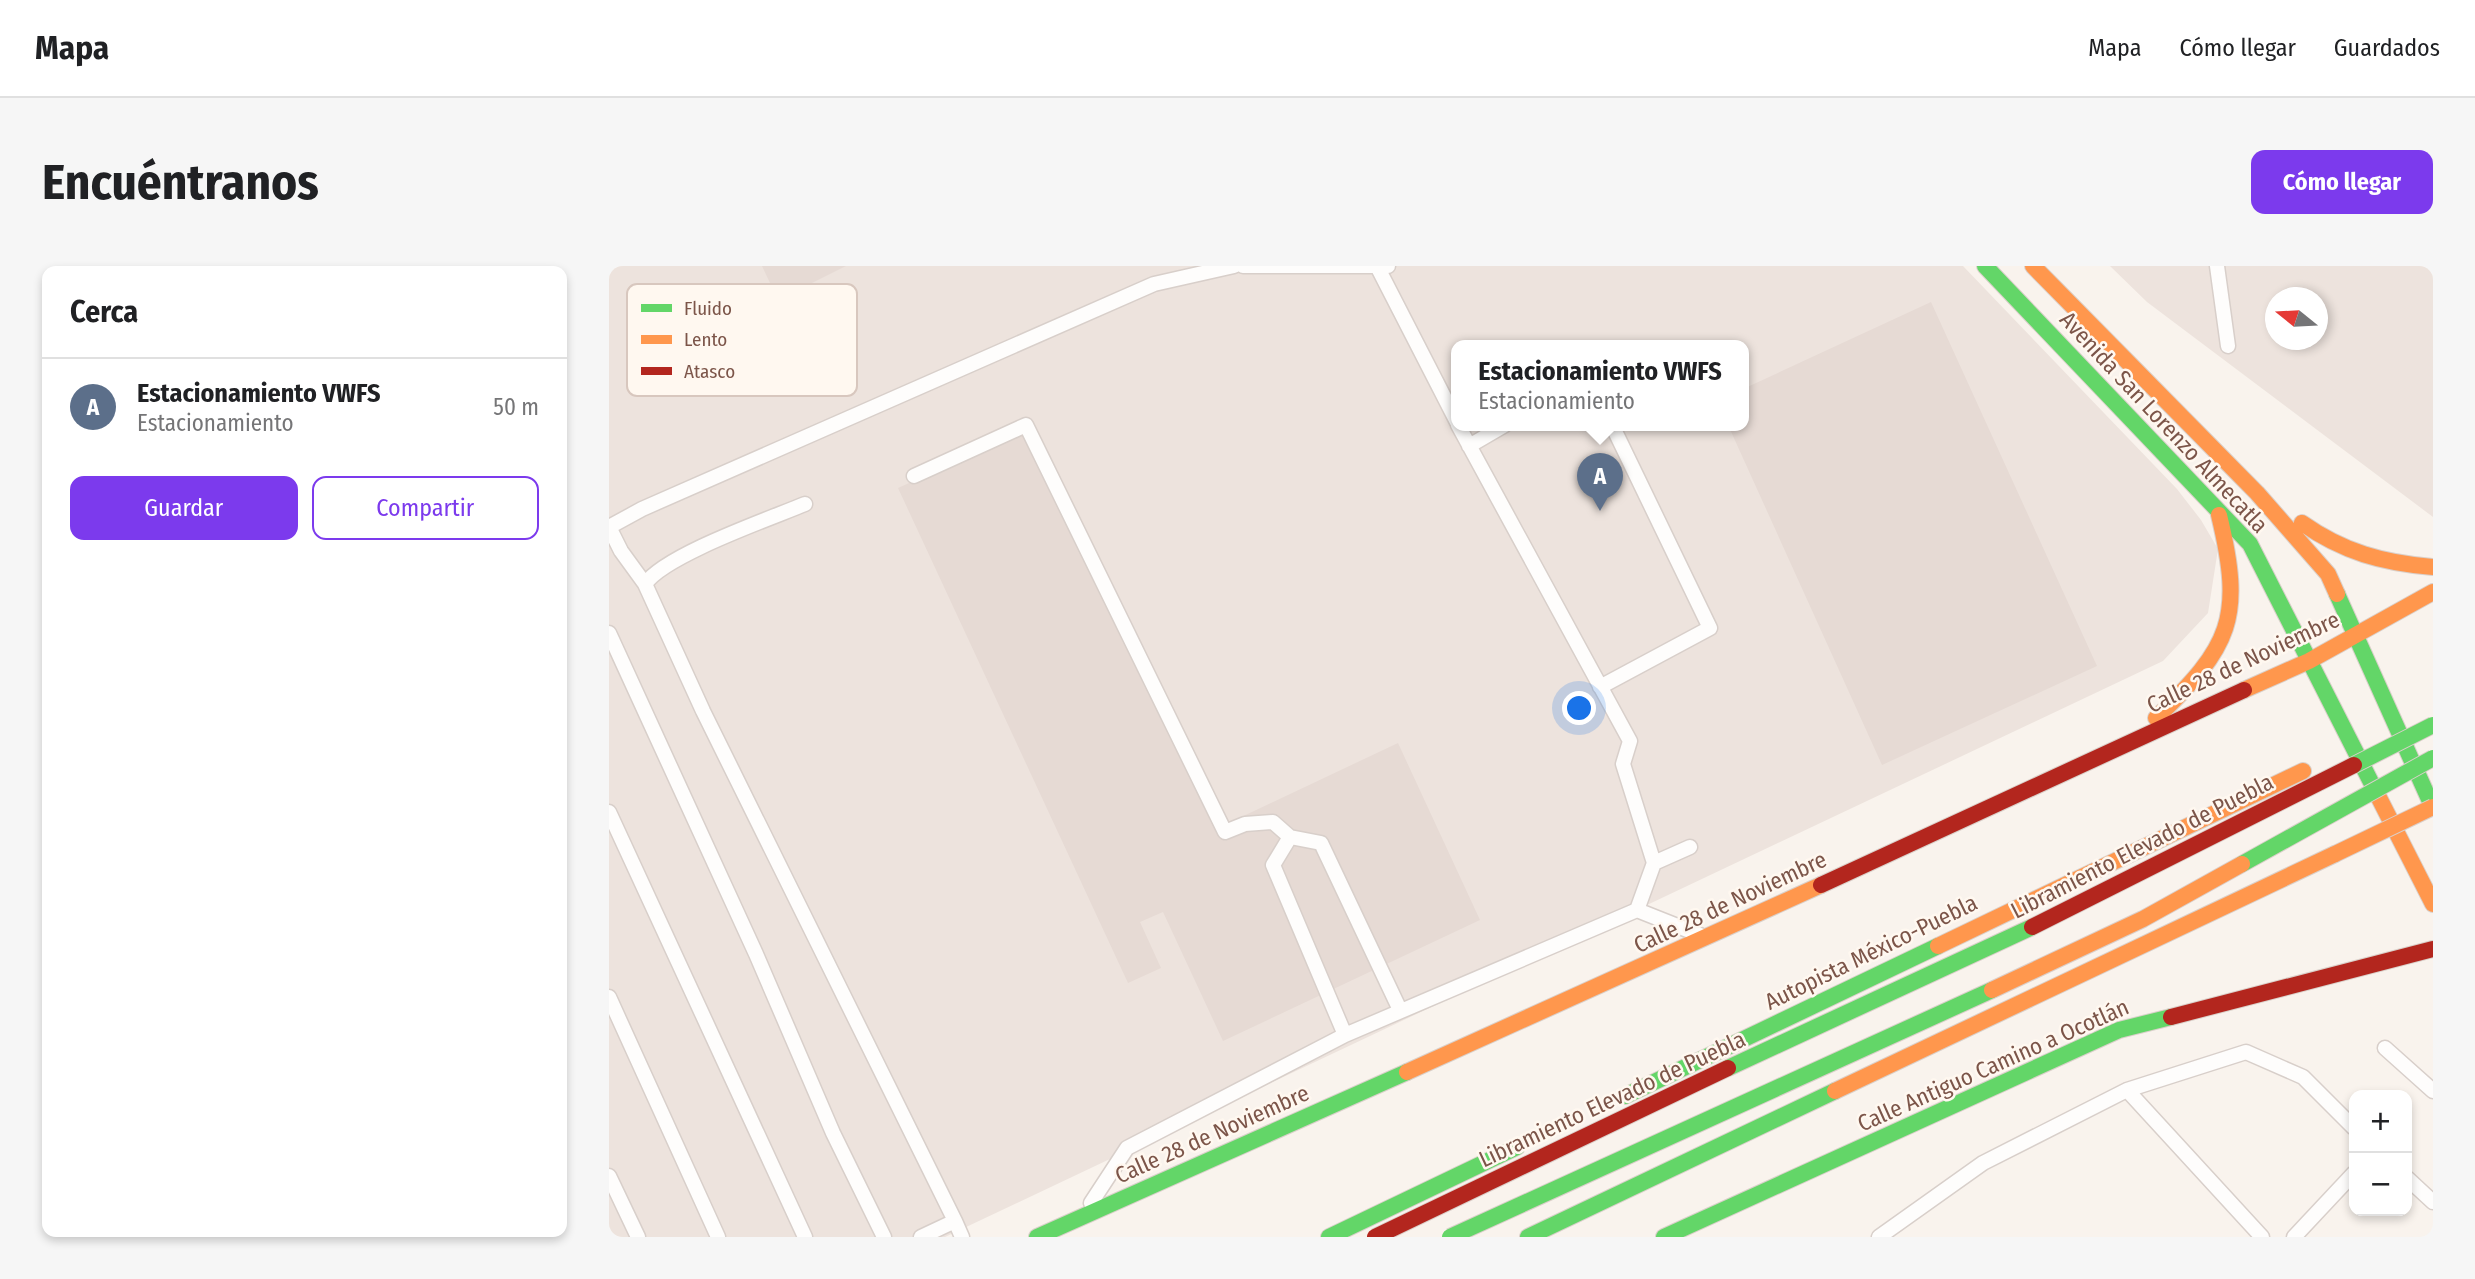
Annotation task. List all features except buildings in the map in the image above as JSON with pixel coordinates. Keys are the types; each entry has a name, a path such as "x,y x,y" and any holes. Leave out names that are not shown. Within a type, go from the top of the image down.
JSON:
{"main road":[{"name":"Avenida San Lorenzo Almecatla","path":"1985,266 2250,544 2433,904"},
{"name":"Avenida San Lorenzo Almecatla","path":"2033,266 2257,493 2329,574 2433,807"},
{"path":"2257,493 2347,552 2399,565 2433,568"},
{"path":"2135,738 2195,682 2214,656 2224,629 2233,578 2217,510"},
{"name":"Calle 28 de Noviembre","path":"1037,1237 1707,938 2135,738 2309,661 2433,592"},
{"name":"Autopista México-Puebla","path":"1605,1105 2433,709"},
{"name":"Libramiento Elevado de Puebla","path":"1375,1237 1623,1117 2082,904 2433,725"},
{"path":"1450,1237 2143,919 2433,758"},
{"path":"1528,1237 2433,807"},
{"name":"Calle Antiguo Camino a Ocotlán","path":"1664,1237 2119,1030 2433,949"},
{"path":"1329,1237 1530,1141"}],"lane":[{"path":"962,1237 703,711 645,584 621,551 609,527 642,509 1154,284 1234,266"},
{"path":"1243,266 1383,267 1451,411"},
{"path":"2217,266 2228,346"},
{"path":"914,475 1026,425 1225,832 1245,824 1273,822 1290,837 1321,843 1400,1010"},
{"path":"1461,431 1630,741 1623,764 1654,863 1637,910"},
{"path":"1469,446 1495,431"},
{"path":"1600,687 1710,628 1615,431"},
{"path":"645,584 651,574 691,553 805,504"},
{"path":"609,633 756,954 833,1133 884,1237"},
{"path":"609,812 805,1237"},
{"path":"1290,837 1273,865 1345,1035"},
{"path":"1654,863 1690,847"},
{"path":"1083,1216 1127,1148 1345,1035 1400,1010 1637,910 1707,938"},
{"path":"609,997 718,1237"},
{"path":"2385,1048 2433,1091"},
{"path":"1879,1237 1983,1163 2127,1090 2246,1052 2303,1077 2349,1123"},
{"path":"2127,1090 2262,1237"},
{"path":"609,1176 638,1237"},
{"path":"2294,1237 2349,1178"},
{"path":"2412,1182 2432,1200"},
{"path":"921,1237 955,1221"}],"shaded area":[{"path":"609,266 1963,266 2177,489 2201,520 2218,549 2208,613 2163,661 945,1237 609,1237"},
{"path":"2110,266 2433,266 2433,517 2147,302"}],"traffic: fast":[{"path":"1985,266 2250,544 2376,792"},
{"path":"2337,594 2433,808"},
{"path":"2354,765 2433,725"},
{"path":"2242,864 2433,758"},
{"path":"1728,1068 2032,927"},
{"path":"1625,1096 1938,946"},
{"path":"1450,1237 1992,990"},
{"path":"1664,1237 2119,1030 2171,1017"},
{"path":"1037,1237 1407,1072"},
{"path":"1528,1237 1835,1091"},
{"path":"1329,1237 1517,1147"}],"traffic: slow":[{"path":"2033,266 2257,493 2328,574 2337,594"},
{"path":"2156,718 2201,671 2225,628 2230,606 2230,580 2219,515"},
{"path":"2302,523 2348,549 2397,563 2433,567"},
{"path":"2244,690 2309,661 2433,592"},
{"path":"1938,946 2303,771"},
{"path":"2376,792 2433,904"},
{"path":"2335,854 2433,807"},
{"path":"1835,1091 2335,854"},
{"path":"1992,990 2143,919 2242,864"},
{"path":"1407,1072 1821,885"}],"traffic: jam":[{"path":"1821,885 2244,690"},
{"path":"2032,927 2354,765"},
{"path":"2171,1017 2433,949"},
{"path":"1375,1237 1728,1068"}],"place":[{"name":"Estacionamiento VWFS","path":"1600,511"}]}
